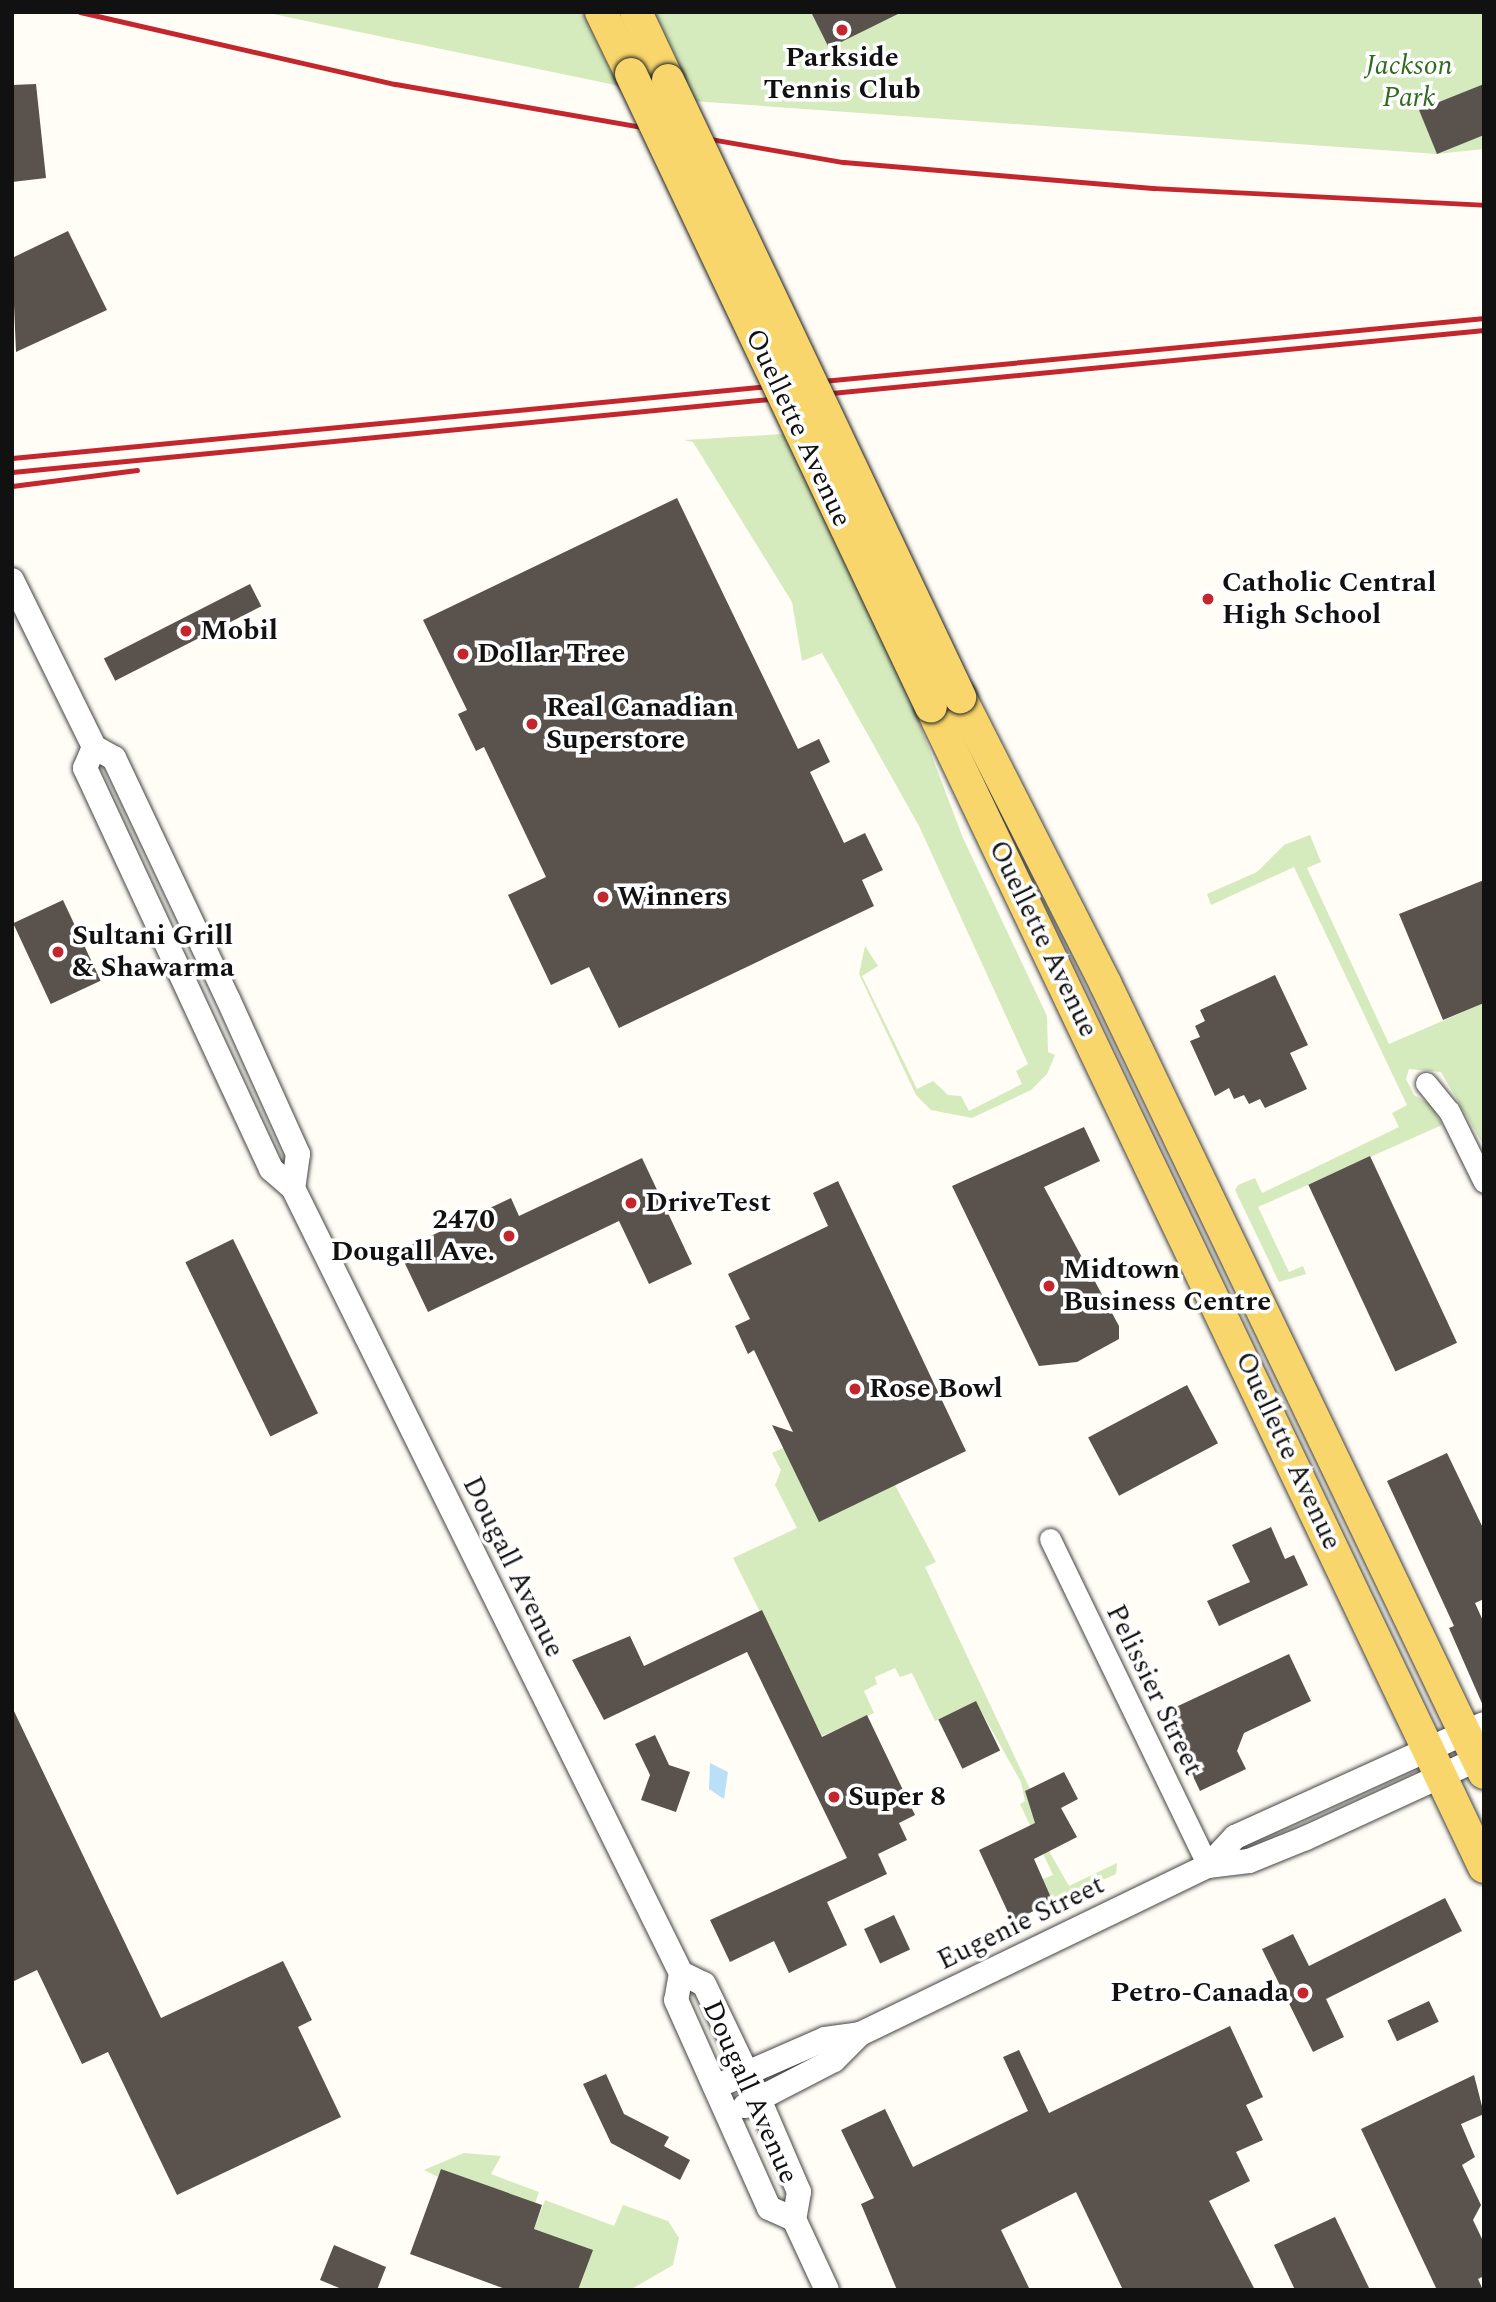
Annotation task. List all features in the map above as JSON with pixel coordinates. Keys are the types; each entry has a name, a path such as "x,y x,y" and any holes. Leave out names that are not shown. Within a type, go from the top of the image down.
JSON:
{"main road":[{"name":"Ouellette Avenue","path":"601,12 1484,1867"},
{"name":"Ouellette Avenue","path":"636,12 960,697 1479,1749"}],"street":[{"path":"12,580 94,747 114,758 299,1154 293,1188"},
{"name":"Dougall Avenue","path":"94,747 85,768 271,1169 293,1188 681,1973 676,2000 769,2208 794,2219"},
{"path":"1426,1083 1449,1111 1484,1182"},
{"name":"Pelissier Street","path":"1050,1539 1208,1866"},
{"name":"Eugenie Street","path":"715,2087 825,2039 860,2034 1208,1866 1249,1861 1434,1764 1479,1749"},
{"name":"Dougall Avenue","path":"681,1973 704,1984 760,2099 799,2192 794,2219 827,2290"},
{"name":"Eugenie Street","path":"728,2114 834,2060 860,2034"}],"green space":[{"name":"Jackson Park","path":"263,12 1484,12 1484,149 1437,154 692,101"},
{"path":"783,434 919,709 915,712 963,838 1047,1016 1048,1052 1055,1055 1047,1074 1031,1090 972,1118 931,1110 916,1095 859,974 865,946 878,966 862,976 917,1089 933,1081 948,1095 961,1096 969,1111 1022,1084 1016,1071 1028,1064 919,826 822,653 802,661 792,602 693,442 684,440"},
{"path":"1310,835 1321,862 1307,868 1389,1044 1484,1003 1484,1146 1441,1072 1409,1069 1406,1079 1414,1095 1431,1105 1442,1125 1258,1207 1289,1272 1303,1266 1306,1274 1279,1282 1235,1190 1238,1185 1255,1178 1262,1193 1399,1127 1392,1113 1407,1105 1294,867 1211,905 1207,894 1257,872 1284,845"},
{"path":"783,1448 895,1485 936,1562 925,1567 1030,1789 1034,1819 1049,1851 1069,1886 1117,1863 1116,1874 1053,1902 1043,1879 1053,1875 1020,1804 1025,1801 1021,1782 976,1702 935,1721 912,1673 900,1677 895,1668 875,1677 877,1684 864,1691 874,1713 822,1736 733,1558 797,1528 775,1485 781,1470 772,1453"},
{"path":"464,2153 501,2156 491,2174 539,2192 535,2203 441,2169 438,2177 424,2170"},
{"path":"545,2200 614,2226 623,2205 668,2221 679,2238 673,2265 630,2290 578,2290 592,2250 534,2229"}],"water":[{"path":"710,1763 728,1772 724,1799 709,1789"}],"building":[{"name":"Parkside Tennis Club","path":"811,12 902,12 829,48"},
{"path":"36,84 46,178 12,182 12,85"},
{"path":"1484,84 1484,135 1437,154 1419,110"},
{"path":"68,231 107,310 16,352 12,258"},
{"path":"677,498 798,749 819,739 830,762 810,772 844,843 865,833 883,870 862,880 874,906 619,1028 589,967 551,985 508,895 546,877 484,747 476,751 458,714 467,710 423,620"},
{"path":"250,584 261,606 115,681 104,658"},
{"path":"1484,880 1484,1003 1443,1020 1399,914"},
{"name":"Sultani Grill & Shawarma","path":"63,900 101,981 51,1004 13,923"},
{"path":"1275,975 1308,1045 1290,1053 1307,1089 1265,1108 1260,1099 1249,1104 1244,1095 1234,1099 1229,1088 1215,1096 1190,1041 1200,1037 1195,1026 1205,1021 1200,1010"},
{"name":"Midtown Business Centre","path":"1084,1127 1100,1161 1044,1187 1119,1326 1119,1339 1077,1362 1039,1366 952,1186"},
{"path":"1370,1156 1457,1343 1395,1371 1308,1185"},
{"name":"2470 Dougall Ave.","path":"642,1158 692,1264 649,1284 619,1221 428,1312 399,1251 511,1198 519,1216"},
{"name":"Rose Bowl","path":"838,1181 966,1451 819,1522 772,1425 793,1432 754,1350 748,1354 735,1326 750,1319 728,1274 828,1226 813,1193"},
{"path":"233,1239 318,1413 270,1437 185,1262"},
{"path":"1187,1385 1218,1443 1119,1496 1088,1438"},
{"path":"1447,1453 1484,1530 1484,1599 1475,1603 1484,1623 1484,1708 1449,1628 1454,1626 1387,1481"},
{"path":"1271,1527 1285,1559 1294,1555 1308,1585 1219,1626 1207,1601 1250,1582 1232,1545"},
{"name":"Super 8","path":"762,1610 822,1737 867,1715 915,1815 899,1823 907,1840 878,1854 887,1874 827,1902 847,1945 789,1973 774,1941 730,1962 710,1920 847,1858 747,1652 604,1720 572,1660 630,1636 644,1666"},
{"path":"1289,1654 1311,1701 1244,1733 1237,1751 1246,1769 1200,1791 1163,1713"},
{"path":"976,1701 1000,1750 962,1769 938,1719"},
{"path":"12,1707 161,2018 283,1961 312,2020 298,2027 341,2117 177,2195 108,2052 82,2064 37,1970 12,1982"},
{"path":"655,1735 669,1765 690,1772 676,1812 641,1800 650,1775 635,1744"},
{"path":"1064,1772 1078,1799 1061,1808 1077,1837 1034,1859 1053,1902 1012,1921 979,1850 1035,1823 1025,1791"},
{"path":"1445,1898 1462,1931 1326,1999 1344,2037 1313,2052 1262,1949 1293,1934 1309,1966"},
{"path":"894,1915 910,1949 880,1963 864,1929"},
{"path":"1429,2001 1439,2022 1397,2041 1387,2020"},
{"path":"1230,2026 1263,2097 1246,2105 1263,2140 1236,2152 1250,2181 1209,2201 1255,2290 1123,2290 1076,2192 1001,2230 1030,2290 897,2290 861,2204 874,2198 841,2130 885,2109 913,2167 1028,2111 1003,2057 1019,2050 1049,2113"},
{"path":"606,2074 624,2114 669,2137 664,2146 690,2160 680,2180 611,2143 583,2084"},
{"path":"1474,2075 1484,2114 1461,2124 1475,2157 1462,2165 1481,2205 1473,2220 1484,2243 1484,2276 1478,2279 1483,2290 1437,2290 1361,2129"},
{"path":"441,2169 542,2205 534,2229 593,2250 578,2290 508,2290 410,2254"},
{"path":"1335,2217 1370,2290 1295,2290 1274,2245"},
{"path":"334,2245 386,2267 377,2290 344,2290 320,2280"}],"railway":[{"path":"80,12 395,84 843,162 1153,188 1484,205"},
{"path":"12,458 1484,318"},
{"path":"12,472 1484,330"},
{"path":"12,486 137,470"}],"place":[{"name":"Parkside Tennis Club","path":"842,30"},
{"name":"Catholic Central High School","path":"1208,599"},
{"name":"Mobil","path":"186,631"},
{"name":"Dollar Tree","path":"463,654"},
{"name":"Real Canadian Superstore","path":"532,724"},
{"name":"Winners","path":"603,897"},
{"name":"Sultani Grill & Shawarma","path":"58,952"},
{"name":"DriveTest","path":"631,1203"},
{"name":"2470 Dougall Ave.","path":"509,1236"},
{"name":"Midtown Business Centre","path":"1049,1286"},
{"name":"Rose Bowl","path":"855,1389"},
{"name":"Super 8","path":"834,1797"},
{"name":"Petro-Canada","path":"1303,1993"}]}
